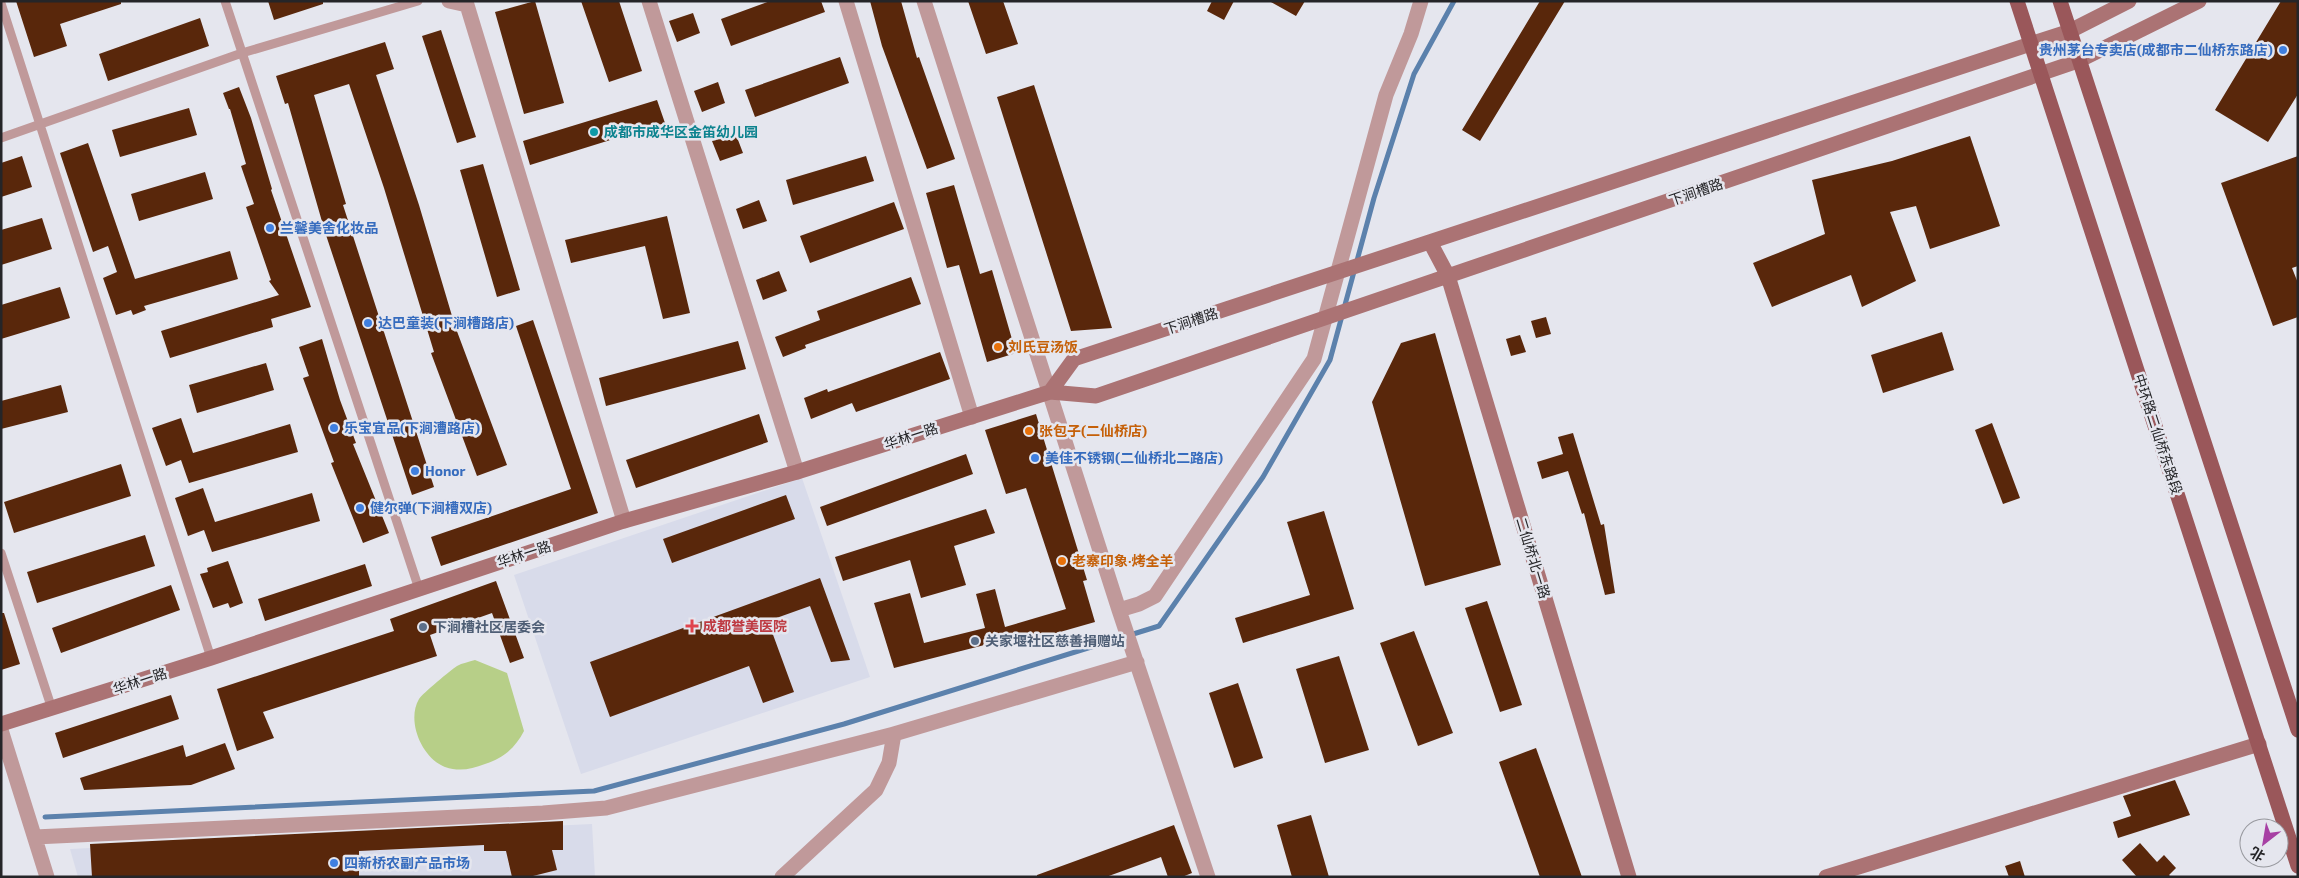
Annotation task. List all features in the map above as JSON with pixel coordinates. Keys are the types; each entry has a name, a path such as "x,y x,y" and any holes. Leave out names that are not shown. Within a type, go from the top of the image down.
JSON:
{"main road":[{"name":"中环路二仙桥东路段","path":"2017,1 2298,866"},
{"path":"2060,1 2078,61 2298,730"}],"street":[{"path":"449,1 474,3 624,522"},
{"path":"649,1 797,472"},
{"path":"846,1 972,417"},
{"path":"924,1 1120,614 1208,877"},
{"path":"1120,614 1155,596 1314,359 1330,316 1386,95 1411,34 1422,1"},
{"path":"1430,242 2070,31 2129,1"},
{"name":"下涧槽路","path":"1050,392 1096,396 2040,75 2078,61 2199,1"},
{"name":"下涧槽路","path":"1050,392 1074,359 1430,242"},
{"name":"二仙桥北一路","path":"1430,242 1448,276 1629,877"},
{"name":"华林一路","path":"1,724 211,658 624,522 797,472 1050,392"},
{"path":"34,837 523,814 606,808 894,734 1135,658"},
{"path":"1,730 47,877"},
{"path":"782,877 876,790 889,763 894,734"},
{"path":"1826,877 2259,744"}],"lane":[{"path":"225,1 419,589"},
{"path":"1,138 242,53 418,1"},
{"path":"1,3 211,658"},
{"path":"1,553 52,709"}],"shaded area":[{"name":"成都誉美医院","path":"802,478 870,677 581,774 514,575"},
{"name":"四新桥农副产品市场","path":"592,824 595,877 78,877 70,849"}],"green space":[{"path":"475,660 507,673 524,731 513,747 498,759 461,770 450,769 429,756 423,747 415,728 415,708 419,699 449,672 459,665"}],"building":[{"path":"16,1 121,1 121,4 60,24 67,46 34,57"},
{"path":"268,1 323,1 323,4 274,20"},
{"path":"535,1 564,103 524,114 495,12"},
{"path":"581,1 619,1 642,71 609,82"},
{"path":"770,1 821,1 825,12 731,46 721,19"},
{"path":"870,1 901,1 917,58 919,57 955,159 927,169 882,46"},
{"path":"968,1 1003,1 1018,44 986,54"},
{"path":"1212,1 1234,1 1224,20 1207,11"},
{"path":"1269,1 1305,1 1296,16"},
{"path":"1540,1 1565,1 1480,141 1462,130"},
{"path":"2281,1 2298,1 2298,94 2268,142 2215,110"},
{"path":"693,13 700,33 677,42 669,21"},
{"path":"200,18 209,46 108,81 99,54"},
{"path":"441,30 476,137 457,143 422,36"},
{"path":"385,42 394,69 376,75 419,205 455,326 507,465 477,476 431,353 434,352 384,188 349,84 314,95 346,204 343,205 434,487 412,495 325,232 288,103 285,104 276,76"},
{"path":"840,57 849,83 755,117 745,90"},
{"path":"718,82 725,103 702,112 694,91"},
{"path":"1034,85 1112,328 1071,331 997,97"},
{"path":"239,87 251,118 271,190 311,307 271,319 273,327 170,358 161,331 279,295 269,281 271,280 246,207 254,204 241,166 246,164 230,109 223,93"},
{"name":"成都市成华区金笛幼儿园","path":"657,100 665,123 530,165 523,141"},
{"path":"189,108 197,135 120,157 112,130"},
{"path":"735,132 743,153 720,161 712,141"},
{"path":"1970,136 2000,226 1930,249 1916,206 1890,212 1916,281 1862,307 1851,275 1772,307 1753,263 1825,234 1812,180 1892,161"},
{"path":"88,143 135,279 230,251 238,279 144,306 146,310 133,315 131,310 116,315 103,278 117,272 108,246 93,252 60,153"},
{"path":"22,156 32,187 1,197 1,163"},
{"path":"866,156 874,181 793,205 786,180"},
{"path":"2298,156 2298,266 2292,268 2298,283 2298,317 2273,326 2221,183"},
{"path":"483,164 520,290 497,297 460,170"},
{"path":"205,172 213,199 139,221 131,194"},
{"path":"954,185 980,274 992,270 1016,353 987,362 959,265 947,268 926,193"},
{"path":"759,200 767,221 743,229 736,209"},
{"path":"894,202 904,229 810,263 800,236"},
{"path":"667,216 690,313 663,319 645,246 571,263 565,240"},
{"path":"42,218 52,249 1,265 1,230"},
{"path":"779,271 787,291 763,300 756,280"},
{"path":"911,277 921,304 805,345 806,348 783,357 775,337 820,320 817,311"},
{"path":"60,287 70,318 1,339 1,305"},
{"path":"1546,317 1551,334 1536,338 1531,321"},
{"path":"533,320 598,513 441,566 431,537 571,489 516,326"},
{"path":"1942,332 1954,370 1883,393 1871,355"},
{"path":"1435,333 1501,565 1425,586 1372,402 1401,343"},
{"path":"1520,335 1526,352 1511,356 1506,339"},
{"path":"322,339 340,400 356,443 353,444 389,533 363,543 331,463 334,462 303,378 309,376 299,347"},
{"path":"738,341 746,369 606,406 599,378"},
{"path":"940,352 950,379 856,412 852,403 811,419 804,398 827,389 828,392"},
{"path":"266,363 274,390 197,413 189,385"},
{"path":"61,385 68,412 1,429 1,401"},
{"path":"759,414 768,442 636,488 626,460"},
{"path":"1036,414 1087,580 1083,581 1095,622 1018,644 1016,637 894,668 874,603 910,593 924,643 985,628 976,594 995,589 1005,627 1066,609 1026,488 1006,494 985,430"},
{"path":"181,418 193,453 290,424 298,452 189,483 181,460 166,466 152,428"},
{"path":"1992,423 2020,498 2003,504 1975,430"},
{"path":"1573,433 1601,525 1604,524 1615,593 1605,595 1584,513 1582,514 1568,471 1542,479 1537,462 1563,454 1558,437"},
{"path":"966,454 973,474 827,526 820,507"},
{"path":"121,464 131,496 14,533 4,502"},
{"path":"203,488 215,522 312,493 320,521 212,552 204,530 188,536 175,498"},
{"path":"786,495 795,519 672,563 663,539"},
{"path":"986,509 995,533 954,546 966,585 921,598 910,560 843,581 835,557"},
{"path":"1324,511 1354,609 1243,643 1235,618 1310,595 1287,522"},
{"path":"145,535 155,566 37,603 27,572"},
{"path":"228,561 243,603 230,608 228,603 213,608 200,574 208,572 207,568"},
{"path":"365,564 372,586 265,621 258,599"},
{"name":"成都誉美医院","path":"820,578 850,660 831,662 810,606 768,621 794,692 763,703 749,666 610,717 590,662"},
{"path":"496,581 524,658 510,663 492,613 430,635 437,656 263,712 274,738 237,751 217,689 394,631 390,619"},
{"path":"171,585 180,610 61,653 52,628"},
{"path":"1487,601 1522,705 1500,712 1465,608"},
{"path":"1,613 4,613 20,664 1,670"},
{"path":"1414,631 1453,733 1418,746 1380,643"},
{"path":"1339,656 1369,750 1325,763 1296,669"},
{"path":"1238,683 1263,758 1234,768 1209,693"},
{"path":"171,695 179,719 63,758 55,733"},
{"path":"225,743 235,769 191,785 84,790 80,778 183,745 186,757"},
{"path":"1536,748 1582,877 1540,877 1499,762"},
{"path":"2175,780 2190,815 2118,838 2113,822 2131,816 2123,796"},
{"path":"1311,815 1329,877 1292,877 1277,825"},
{"name":"四新桥农副产品市场","path":"563,821 563,850 552,850 557,870 529,877 512,877 506,851 484,851 484,845 359,851 359,877 92,877 90,844"},
{"path":"1174,825 1192,873 1182,877 1168,877 1161,857 1106,877 1037,877 1037,875"},
{"path":"2140,843 2157,862 2164,855 2176,868 2169,875 2171,877 2137,877 2122,860"},
{"path":"2020,861 2025,877 2009,877 2005,866"}],"waterway":[{"path":"45,817 594,791 844,724 1159,626 1263,477 1330,360 1374,198 1414,74 1454,1"}],"place":[{"name":"贵州茅台专卖店(成都市二仙桥东路店)","path":"2283,50"},
{"name":"成都市成华区金笛幼儿园","path":"594,132"},
{"name":"兰馨美舍化妆品","path":"270,228"},
{"name":"达巴童装(下涧槽路店)","path":"368,323"},
{"name":"刘氏豆汤饭","path":"998,347"},
{"name":"乐宝宜品(下涧漕路店)","path":"334,428"},
{"name":"张包子(二仙桥店)","path":"1029,431"},
{"name":"美佳不锈钢(二仙桥北二路店)","path":"1035,458"},
{"name":"Honor","path":"415,471"},
{"name":"健尔弹(下涧槽双店)","path":"360,508"},
{"name":"老寨印象·烤全羊","path":"1062,561"},
{"name":"成都誉美医院","path":"692,626"},
{"name":"下涧槽社区居委会","path":"423,627"},
{"name":"关家堰社区慈善捐赠站","path":"975,641"},
{"name":"四新桥农副产品市场","path":"334,863"}]}
